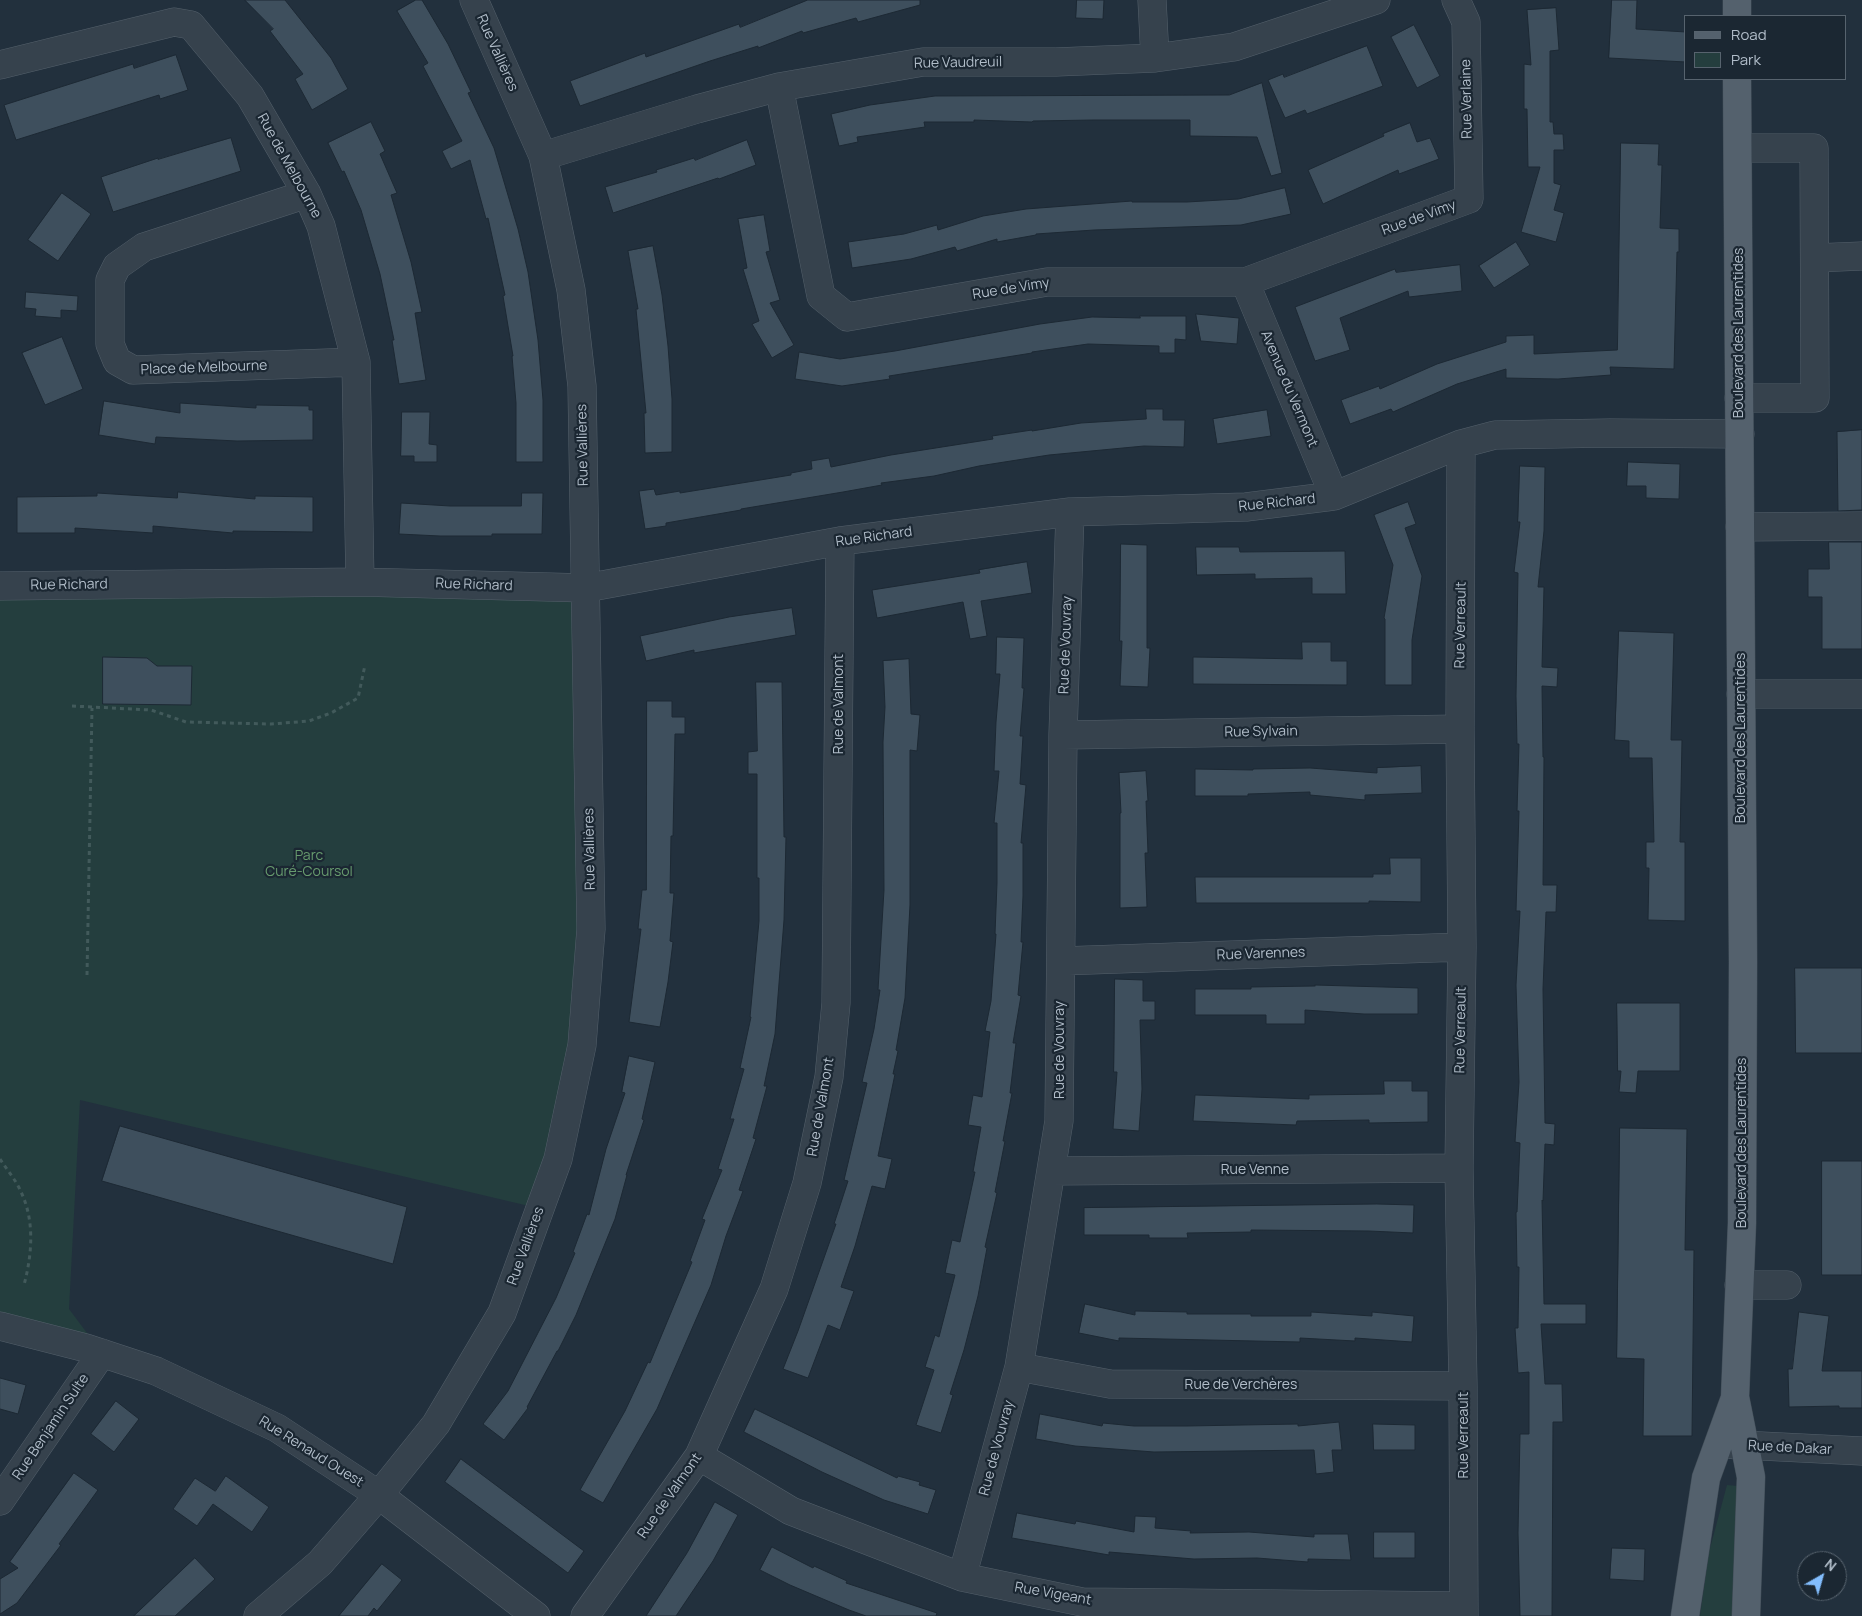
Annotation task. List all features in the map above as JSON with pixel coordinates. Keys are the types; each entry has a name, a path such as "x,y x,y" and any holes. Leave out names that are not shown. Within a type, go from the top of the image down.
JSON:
{"main road":[{"path":"1737,0 1737,15"},
{"name":"Boulevard des Laurentides","path":"1737,80 1743,972 1742,1223 1732,1444 1751,1478 1746,1616"},
{"name":"Boulevard des Laurentides","path":"1686,1616 1706,1478 1732,1444"}],"street":[{"name":"Rue Vallières","path":"258,1616 320,1563 379,1495 436,1424 502,1313 558,1159 582,1045 592,929 582,386 571,290 543,156 474,0"},
{"path":"1152,0 1155,58"},
{"name":"Rue Vaudreuil","path":"543,156 779,86 923,62 1056,62 1155,58 1234,47 1376,0"},
{"name":"Rue Verlaine","path":"1456,0 1466,22 1468,199"},
{"name":"Rue de Melbourne","path":"0,65 174,22 192,25 250,96 307,194 322,226 356,362 360,582"},
{"name":"Rue de Vimy","path":"779,86 821,296 847,317 1047,282 1245,282 1468,199"},
{"path":"1738,148 1814,148 1815,398 1739,398"},
{"name":"Place de Melbourne","path":"307,194 144,247 117,266 110,280 110,344 116,361 133,370 356,362"},
{"path":"1814,258 1862,256"},
{"name":"Avenue du Vermont","path":"1245,282 1334,496"},
{"name":"Rue Richard","path":"0,586 360,582 586,588 840,542 1070,512 1246,507 1334,496 1461,444 1487,436 1511,434 1740,434"},
{"name":"Rue Verreault","path":"1461,444 1460,729 1462,947 1460,1168 1464,1386 1464,1611"},
{"name":"Rue de Vouvray","path":"962,1577 1019,1367 1059,1121 1062,734 1070,512"},
{"path":"1740,527 1862,526"},
{"name":"Rue de Valmont","path":"585,1616 699,1456 774,1289 807,1183 829,1077 836,1003 840,542"},
{"path":"1741,694 1862,694"},
{"name":"Rue Sylvain","path":"1062,734 1460,729"},
{"name":"Rue Varennes","path":"1060,961 1462,947"},
{"name":"Rue Venne","path":"1051,1171 1460,1168"},
{"path":"1739,1285 1787,1285"},
{"name":"Rue Renaud Ouest","path":"0,1326 102,1353 156,1371 277,1428 379,1495 536,1616"},
{"name":"Rue Benjamin Sulte","path":"0,1501 102,1353"},
{"name":"Rue de Verchères","path":"1019,1367 1110,1384 1464,1386"},
{"name":"Rue de Dakar","path":"1732,1444 1862,1451"},
{"name":"Rue Vigeant","path":"699,1456 791,1511 962,1577 1082,1602 1464,1611"}],"path":[{"path":"72,706 150,710 186,722 271,724 309,721 330,713 358,698 365,664"},
{"path":"87,975 92,708"},
{"path":"0,1159 21,1192 28,1212 31,1239 30,1264 24,1285"}],"green space":[{"name":"Parc Curé-Coursol","path":"0,586 586,588 582,1045 529,1206 80,1100 69,1309 102,1353 0,1326"},
{"path":"1727,1485 1738,1486 1734,1616 1700,1616 1709,1552"}],"building":[{"path":"245,0 285,0 331,58 348,89 312,110 295,79 303,74 270,31 273,29"},
{"path":"416,0 422,0 448,44 471,92 468,93 494,148 518,229 528,272 538,340 543,400 543,462 516,462 516,403 513,356 503,296 505,295 488,218 486,219 470,160 451,169 442,151 462,141 423,66 428,63 397,11"},
{"path":"808,0 920,0 920,5 858,22 856,18 803,33 802,31 758,48 758,46 710,61 580,106 570,81 645,53 646,57 739,24 740,27"},
{"path":"1077,0 1104,0 1103,19 1076,18"},
{"path":"1612,0 1637,0 1636,29 1684,32 1684,62 1609,58"},
{"path":"1556,8 1559,50 1550,51 1550,122 1553,122 1554,134 1563,134 1564,150 1554,150 1554,183 1561,185 1554,210 1564,213 1556,242 1521,232 1540,167 1528,167 1527,109 1524,109 1524,64 1531,65 1527,10"},
{"path":"1414,25 1440,76 1417,88 1391,37"},
{"path":"1367,46 1383,86 1307,114 1305,110 1285,118 1268,80 1283,74 1284,77"},
{"path":"176,55 188,90 160,99 159,95 16,140 4,105 133,64 134,68"},
{"path":"1262,83 1282,173 1271,176 1257,137 1190,136 1190,120 1032,122 974,120 974,122 924,122 925,127 857,137 858,142 839,146 831,114 870,105 935,96 1229,95"},
{"path":"371,122 385,151 380,154 397,193 391,195 411,262 422,312 415,313 426,380 399,384 392,340 394,340 380,274 361,210 344,171 342,172 328,143"},
{"path":"1410,123 1417,142 1430,138 1439,159 1399,174 1398,170 1323,204 1308,170"},
{"path":"231,138 241,171 113,212 101,177 158,158"},
{"path":"747,140 756,165 613,213 605,187 657,172 656,170 694,158 695,160"},
{"path":"1621,143 1659,144 1658,165 1662,165 1660,228 1679,229 1674,369 1610,367 1611,375 1558,379 1506,378 1506,369 1457,384 1393,412 1391,409 1350,424 1341,400 1379,386 1380,389 1437,364 1506,342 1506,336 1534,335 1534,354 1617,350"},
{"path":"1285,188 1291,214 1241,225 1036,234 997,242 997,239 957,251 955,247 911,259 852,268 848,242 904,234 937,225 938,230 983,216 1026,209 1132,201 1187,202 1238,199"},
{"path":"62,193 91,214 58,261 28,240"},
{"path":"764,215 770,251 766,252 780,300 770,303 794,345 772,358 752,324 759,321 743,269 747,268 738,219"},
{"path":"1516,242 1530,265 1494,288 1479,266"},
{"path":"653,246 662,295 668,346 672,399 672,452 645,453 644,413 646,413 636,309 638,309 628,251"},
{"path":"1460,265 1462,291 1409,297 1408,291 1340,318 1350,350 1315,361 1295,307 1395,269 1396,272"},
{"path":"26,292 78,296 77,311 61,310 61,318 35,316 36,309 25,308"},
{"path":"1196,314 1239,318 1237,344 1201,341"},
{"path":"1140,316 1186,316 1186,340 1175,339 1175,353 1159,353 1159,346 1088,344 889,376 890,379 842,386 795,379 799,352 840,359 895,351 1040,324 1092,317 1140,318"},
{"path":"62,337 83,389 45,405 22,353"},
{"path":"104,401 180,413 180,403 256,408 256,405 309,406 309,410 313,410 313,440 237,441 156,437 155,444 99,435"},
{"path":"1146,409 1163,409 1163,420 1185,420 1184,447 1144,446 1049,455 979,466 934,476 881,483 882,485 741,509 666,523 666,526 645,529 639,491 654,489 656,495 680,491 680,493 791,475 791,473 812,469 811,461 829,458 831,467 891,455 993,439 992,436 1081,423 1146,419"},
{"path":"1267,410 1271,436 1217,444 1213,419"},
{"path":"402,412 430,412 429,444 437,445 437,462 414,462 414,456 401,456"},
{"path":"1862,430 1862,510 1838,511 1837,432"},
{"path":"1628,462 1680,464 1679,499 1646,498 1646,486 1627,486"},
{"path":"1520,466 1545,467 1544,531 1538,587 1544,587 1542,667 1558,668 1557,687 1542,686 1544,757 1543,885 1557,885 1556,912 1546,912 1543,989 1545,1123 1555,1124 1554,1145 1545,1144 1542,1200 1544,1304 1586,1304 1586,1324 1541,1324 1545,1384 1562,1384 1563,1422 1553,1422 1552,1616 1520,1616 1518,1533 1520,1434 1529,1434 1529,1372 1518,1373 1515,1328 1518,1328 1519,1267 1517,1267 1516,1212 1520,1143 1515,1142 1519,1082 1516,985 1520,911 1516,911 1519,811 1517,811 1519,744 1517,744 1516,696 1518,573 1514,572 1520,522 1518,522"},
{"path":"178,492 255,499 255,496 313,497 313,532 233,531 233,533 153,526 153,533 75,528 75,533 17,533 17,497 97,496 97,493 177,498"},
{"path":"522,493 543,493 542,534 440,536 399,534 401,503 450,506 521,506"},
{"path":"1408,502 1416,524 1405,528 1422,576 1412,640 1412,685 1385,685 1384,618 1393,565 1374,515"},
{"path":"1829,542 1862,542 1862,649 1822,649 1822,597 1808,597 1808,569 1829,569"},
{"path":"1121,544 1147,545 1147,648 1150,648 1148,687 1120,686 1122,641 1120,641"},
{"path":"1196,547 1239,547 1240,552 1345,551 1346,594 1312,594 1312,578 1255,579 1255,574 1197,575"},
{"path":"1027,562 1032,593 981,601 987,636 970,639 963,602 877,618 872,590 980,573 979,570"},
{"path":"792,608 796,635 694,653 694,650 646,661 640,636 729,617"},
{"path":"1619,631 1674,633 1671,740 1682,740 1680,842 1685,842 1685,921 1648,920 1649,868 1646,868 1646,842 1654,842 1652,758 1629,758 1629,741 1615,740"},
{"path":"997,637 1024,638 1022,688 1024,688 1020,736 1023,736 1020,784 1026,785 1021,843 1023,843 1023,896 1021,942 1023,942 1018,995 1021,996 1013,1043 1016,1043 1010,1093 1012,1093 995,1192 997,1193 985,1247 987,1248 978,1296 950,1394 953,1395 941,1433 916,1425 934,1370 925,1367 935,1335 939,1337 955,1275 945,1273 952,1240 960,1242 975,1172 973,1172 981,1127 968,1125 973,1095 982,1097 990,1032 985,1031 991,1001 996,934 997,823 994,823 999,771 994,771 1000,674 996,674"},
{"path":"1302,642 1331,642 1331,661 1347,661 1347,685 1193,684 1193,657 1302,659"},
{"path":"103,657 147,658 157,666 192,666 191,705 103,704"},
{"path":"909,659 911,714 920,715 917,751 910,750 910,905 905,998 896,1050 898,1051 893,1074 895,1074 878,1156 892,1159 885,1189 872,1186 841,1287 854,1291 840,1330 828,1325 808,1378 783,1369 836,1224 834,1224 848,1181 844,1180 867,1083 862,1082 874,1029 880,990 878,990 884,890 883,742 885,707 883,661"},
{"path":"756,682 782,682 784,837 786,837 784,920 775,1034 764,1086 767,1086 753,1138 756,1139 739,1190 743,1191 726,1236 711,1285 657,1409 603,1503 580,1490 625,1411 648,1362 650,1363 692,1262 690,1261 705,1220 702,1219 722,1170 718,1169 734,1119 730,1119 744,1069 740,1068 751,1017 759,921 757,774 748,774 748,752 757,751"},
{"path":"647,701 672,701 672,717 685,717 685,734 675,734 670,893 674,893 670,941 673,942 660,1027 629,1022 641,929 638,929 642,890 646,890"},
{"path":"1421,766 1422,793 1365,795 1365,800 1310,795 1310,792 1248,794 1248,796 1195,796 1195,769 1253,770 1310,768 1377,773 1377,768"},
{"path":"1146,771 1148,801 1146,801 1148,853 1145,853 1147,907 1120,908 1121,813 1119,773"},
{"path":"1390,858 1421,858 1421,902 1196,903 1195,877 1373,877 1373,874 1390,874"},
{"path":"1795,968 1862,968 1862,1053 1796,1053"},
{"path":"1115,979 1143,980 1143,1001 1155,1001 1155,1020 1140,1020 1142,1089 1139,1131 1113,1129 1117,1072 1114,1072"},
{"path":"1315,985 1418,988 1418,1014 1364,1014 1305,1010 1305,1024 1266,1024 1266,1015 1195,1015 1195,989 1251,989 1251,987"},
{"path":"1617,1003 1680,1003 1680,1071 1638,1071 1636,1093 1619,1092 1621,1071 1618,1071"},
{"path":"629,1056 655,1062 642,1119 644,1120 626,1175 615,1219 576,1315 558,1351 528,1408 504,1440 483,1424 508,1391 556,1298 575,1253 573,1252 587,1214 589,1215 606,1149 625,1093 622,1092"},
{"path":"1384,1081 1412,1081 1412,1091 1428,1091 1428,1122 1369,1123 1369,1120 1297,1121 1296,1125 1193,1121 1195,1095 1309,1099 1309,1095 1384,1094"},
{"path":"120,1126 407,1207 393,1264 102,1181"},
{"path":"1620,1128 1687,1129 1685,1250 1694,1250 1692,1436 1643,1436 1644,1359 1617,1358"},
{"path":"1822,1161 1862,1161 1862,1275 1822,1275"},
{"path":"1414,1205 1413,1233 1251,1230 1251,1232 1187,1233 1188,1238 1149,1238 1149,1235 1084,1235 1084,1208"},
{"path":"1085,1304 1135,1315 1135,1311 1187,1312 1187,1314 1251,1314 1251,1316 1311,1316 1311,1312 1372,1316 1372,1312 1414,1316 1412,1342 1355,1338 1355,1341 1300,1338 1300,1342 1119,1338 1119,1341 1079,1333"},
{"path":"1799,1312 1829,1316 1822,1371 1862,1371 1862,1408 1839,1408 1839,1406 1789,1407 1788,1369 1792,1369"},
{"path":"0,1378 26,1385 18,1414 0,1409"},
{"path":"116,1401 139,1419 114,1452 91,1434"},
{"path":"755,1409 897,1478 898,1476 920,1482 919,1485 936,1490 928,1514 884,1500 822,1472 744,1432"},
{"path":"1040,1414 1102,1426 1103,1423 1134,1426 1298,1424 1298,1426 1339,1422 1342,1450 1332,1450 1334,1472 1316,1474 1314,1450 1154,1452 1075,1446 1036,1439"},
{"path":"1373,1424 1415,1425 1415,1450 1374,1450"},
{"path":"461,1459 584,1551 568,1573 445,1482"},
{"path":"74,1473 98,1490 59,1544 61,1545 17,1603 0,1614 0,1579 18,1568 10,1562"},
{"path":"226,1476 269,1507 252,1532 213,1504 197,1526 173,1509 195,1478 215,1491"},
{"path":"715,1502 738,1515 713,1561 676,1616 646,1616 687,1553"},
{"path":"1017,1513 1075,1524 1076,1521 1134,1532 1135,1516 1156,1517 1155,1528 1191,1531 1190,1533 1249,1532 1314,1537 1314,1534 1348,1534 1351,1560 1308,1559 1308,1562 1257,1558 1194,1559 1109,1552 1109,1555 1012,1538"},
{"path":"1374,1532 1415,1532 1415,1558 1374,1558"},
{"path":"772,1547 813,1568 814,1566 847,1581 846,1583 937,1613 936,1616 866,1616 849,1610 760,1570"},
{"path":"1612,1548 1645,1549 1644,1581 1610,1579"},
{"path":"195,1558 215,1579 175,1616 134,1616"},
{"path":"382,1564 402,1580 377,1611 374,1608 368,1616 339,1616"}]}
